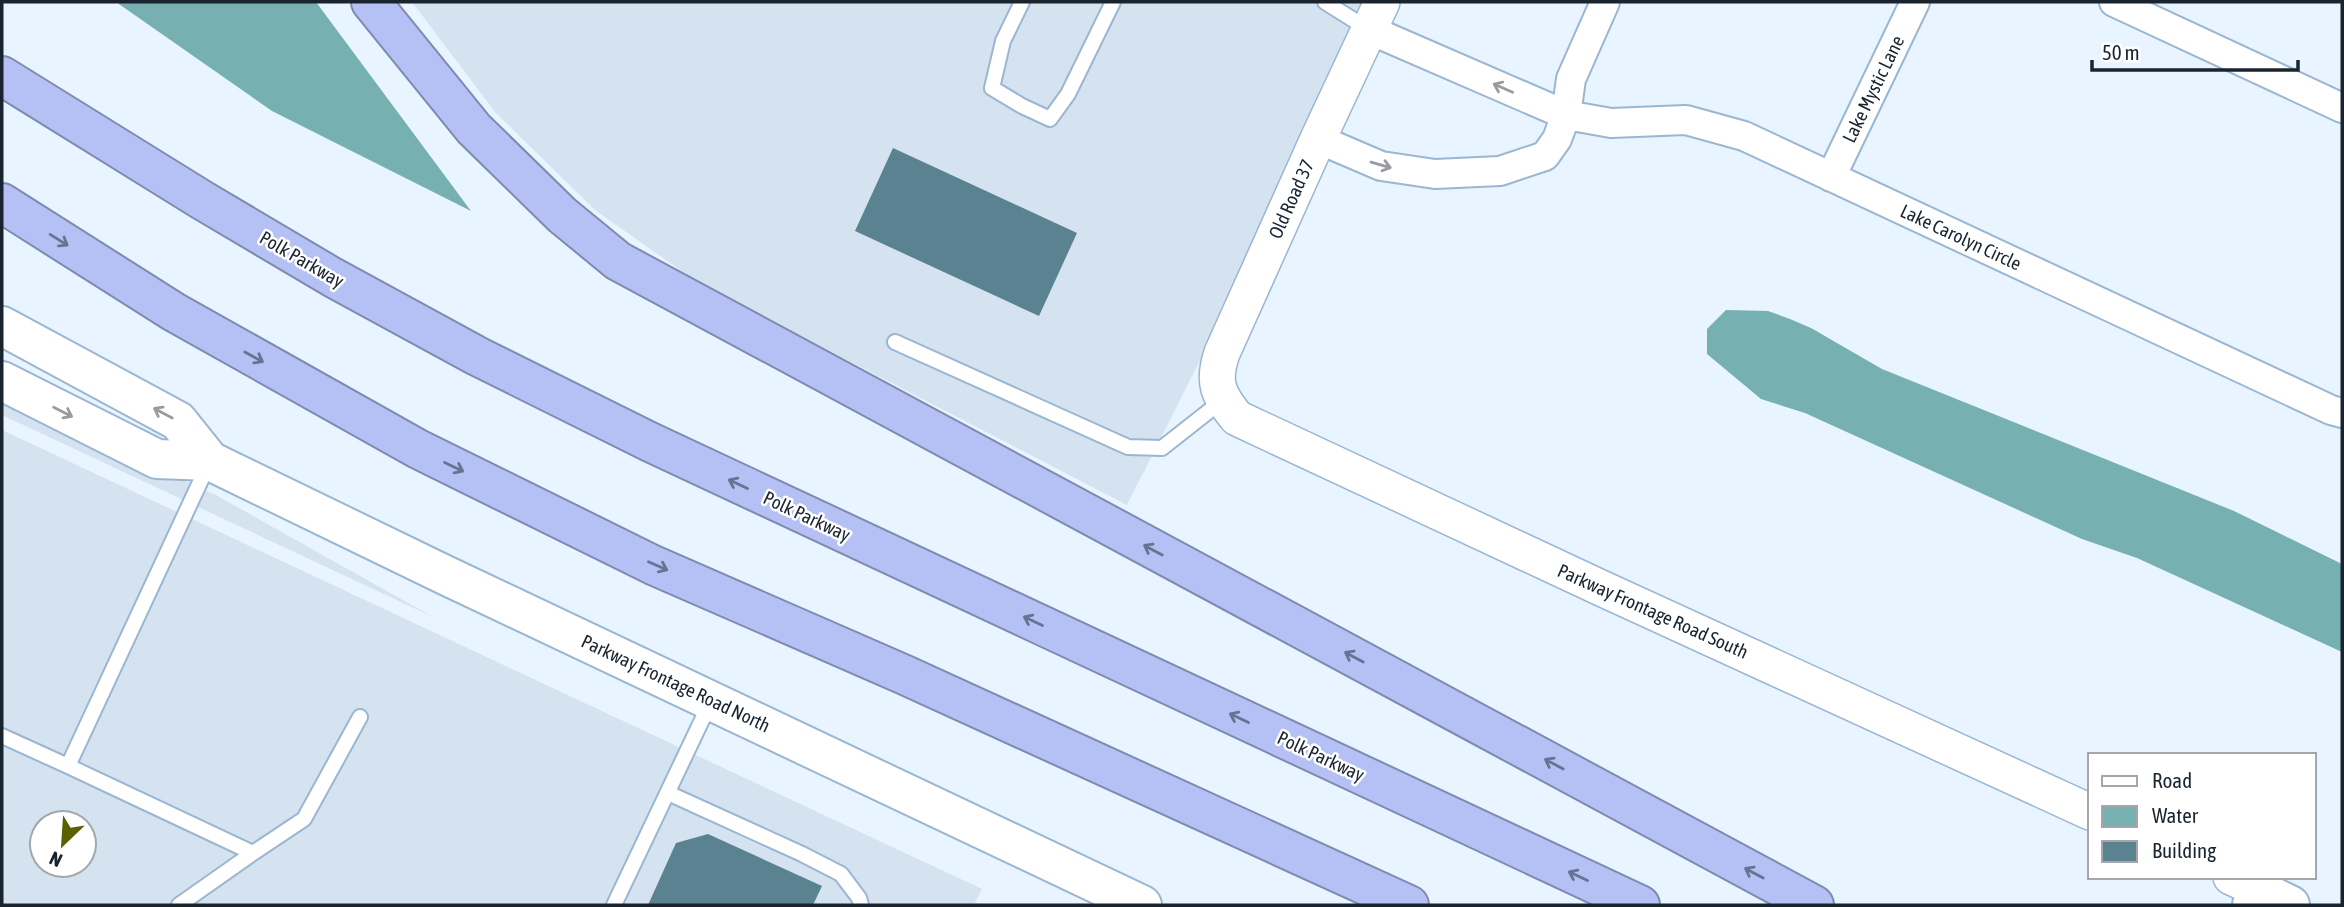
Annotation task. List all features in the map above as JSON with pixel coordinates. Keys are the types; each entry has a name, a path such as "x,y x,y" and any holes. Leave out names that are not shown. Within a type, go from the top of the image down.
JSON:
{"highway":[{"path":"371,2 474,129 562,215 618,261 1010,475 1814,905"},
{"name":"Polk Parkway","path":"2,76 309,263 477,356 650,442 1640,905"},
{"path":"2,203 174,313 418,449 653,565 905,675 1409,905"}],"main road":[{"name":"Parkway Frontage Road North","path":"2,326 178,421 210,461"},
{"name":"Parkway Frontage Road North","path":"2,382 157,459 210,461 1142,905"}],"street":[{"path":"1318,139 1381,166 1435,174 1500,171 1545,156 1558,139 1566,115 1571,79 1605,2"},
{"name":"Lake Mystic Lane","path":"1830,177 1915,2"},
{"path":"2114,2 2342,108"},
{"name":"Lake Carolyn Circle","path":"1376,16 1566,115 1611,123 1685,120 1744,136 2342,413"},
{"name":"Old Road 37","path":"1223,400 1216,372 1222,353 1376,16"},
{"name":"Parkway Frontage Road South","path":"1223,400 1237,418 1249,424 1588,583 2088,811"}],"lane":[{"path":"1022,2 1003,41 992,88 1050,119 1068,94 1113,2"},
{"path":"1325,2 1376,16"},
{"path":"895,342 1128,447 1162,448 1223,400"},
{"path":"68,766 210,461"},
{"path":"614,905 712,700"},
{"path":"179,905 304,819 360,716"},
{"path":"2,736 253,853"},
{"path":"668,793 841,874 859,898 861,905"}],"shaded area":[{"path":"412,2 1367,2 1235,291 1127,505 700,284 595,210 495,112"},
{"path":"2,399 214,494 435,618 2,415"},
{"path":"2,430 982,889 974,905 2,905"}],"water":[{"path":"116,2 316,2 471,211 272,111"},
{"path":"1726,310 1768,311 1790,319 1811,328 1882,369 2234,511 2342,564 2342,652 2137,558 2082,539 1805,413 1761,399 1707,354 1707,329"}],"building":[{"path":"893,148 1077,233 1039,316 855,231"},
{"path":"708,834 822,886 813,905 648,905 676,843"}]}
